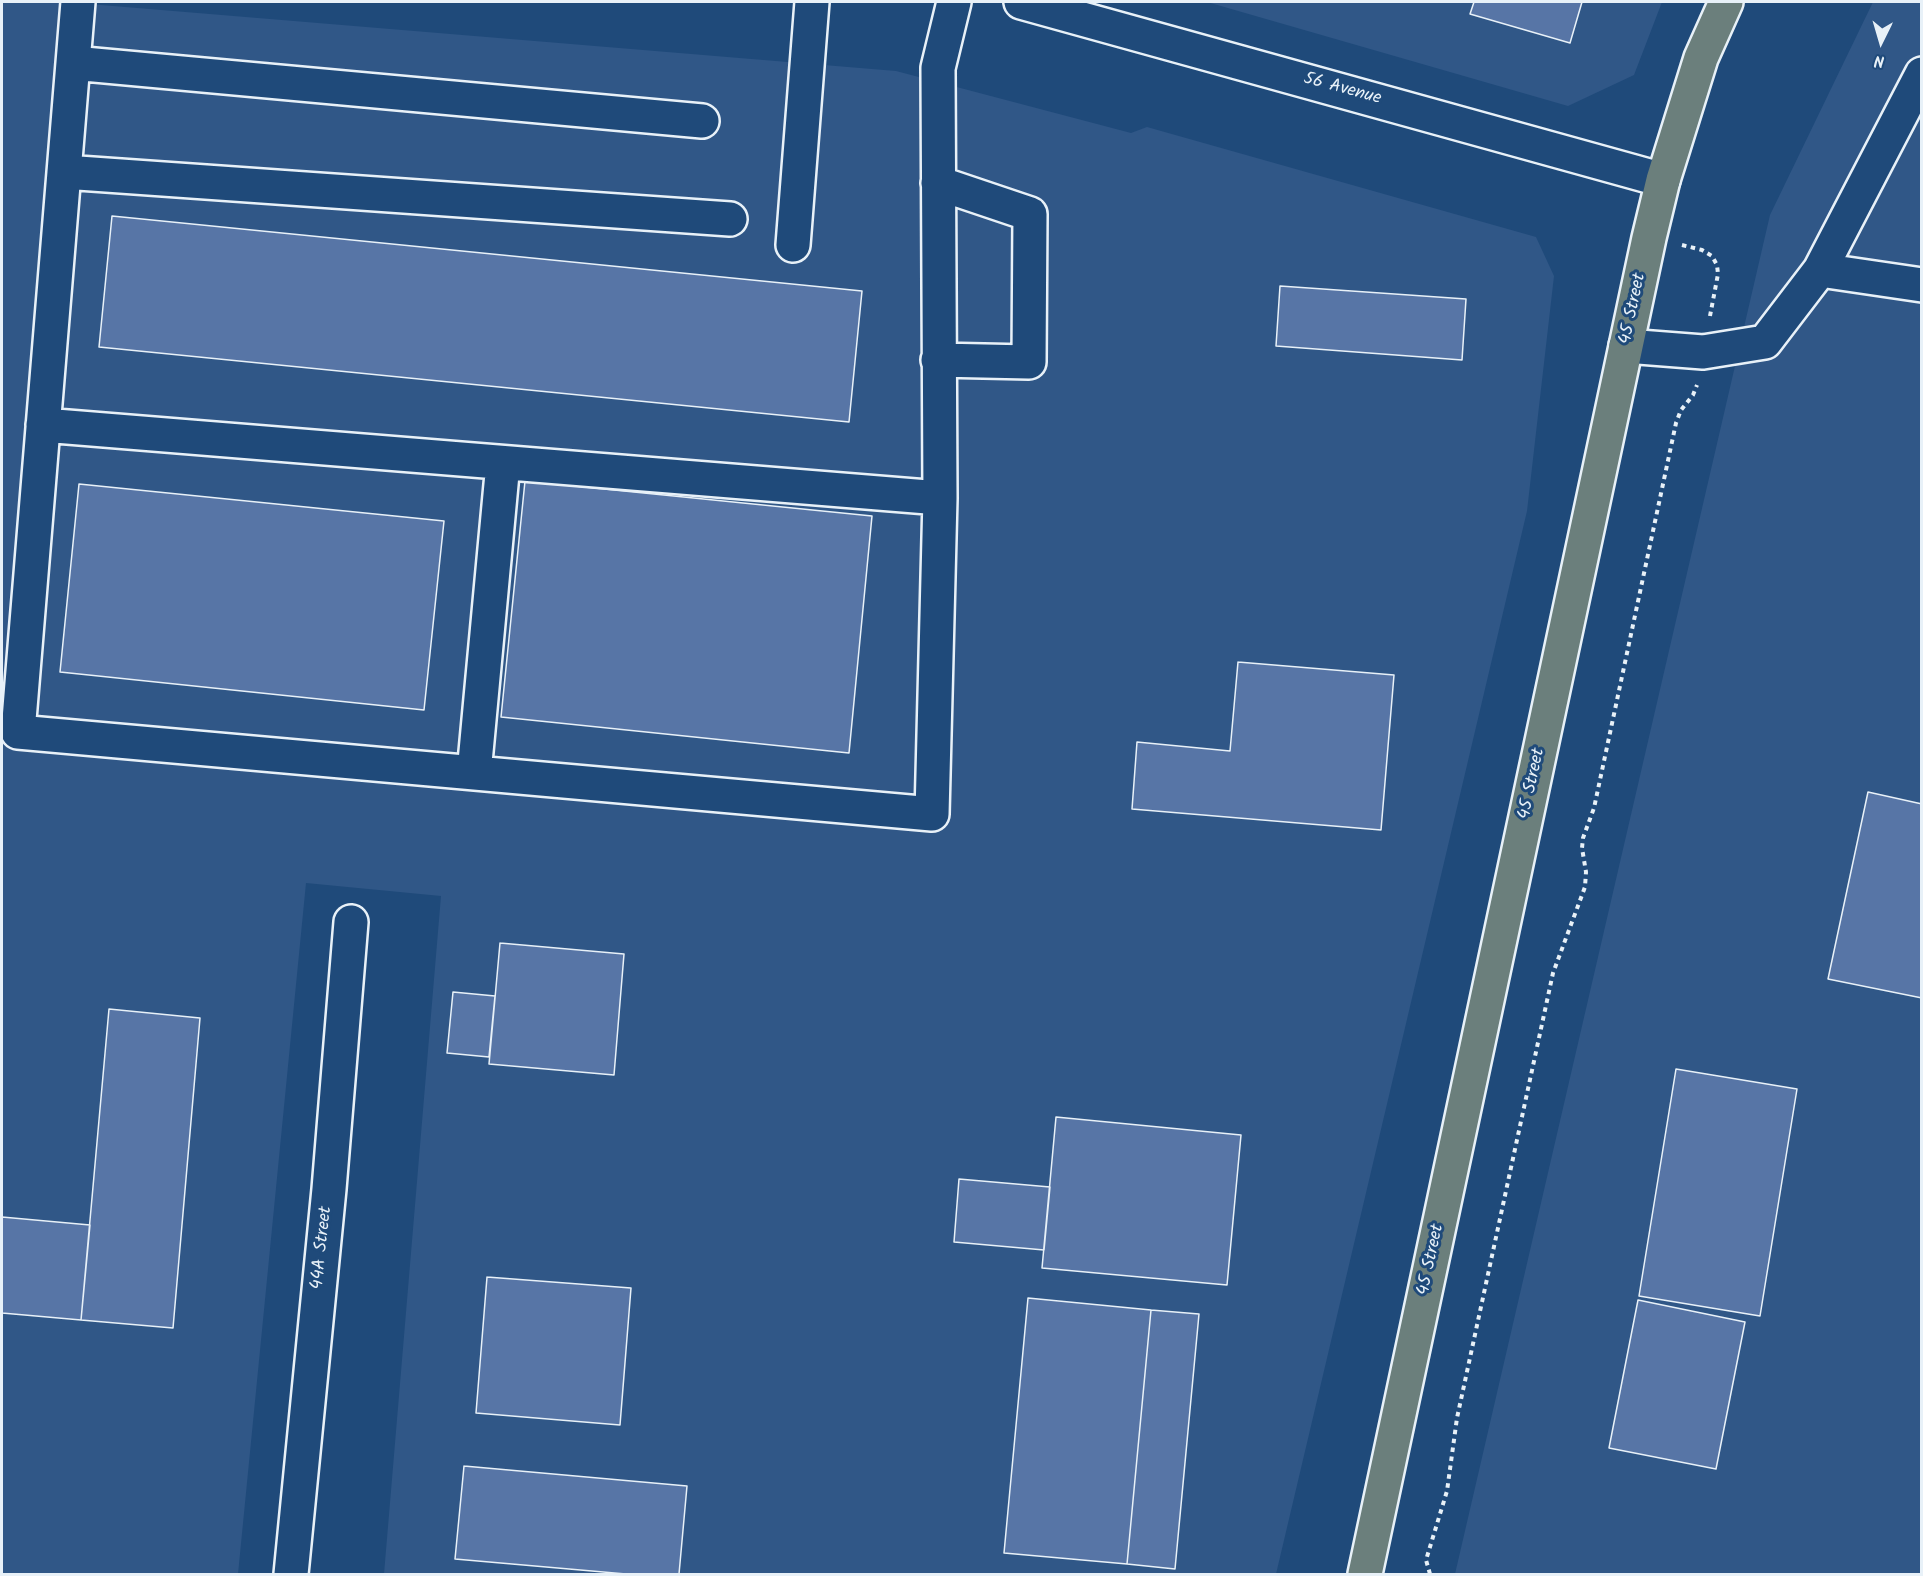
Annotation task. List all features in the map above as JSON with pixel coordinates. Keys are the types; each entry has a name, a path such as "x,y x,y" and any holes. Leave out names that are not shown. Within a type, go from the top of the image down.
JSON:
{"main road":[{"name":"45 Street","path":"1365,1575 1649,238 1663,180 1701,58 1726,2"}],"street":[{"path":"78,2 18,732 932,814 940,498 938,68 954,2"},
{"path":"793,245 812,2"},
{"name":"56 Avenue","path":"1021,2 1663,180"},
{"path":"73,63 702,121"},
{"path":"1626,346 1703,352 1765,342 1820,270 1922,74"},
{"path":"64,172 730,219"},
{"path":"938,183 1030,214 1029,362 938,360"},
{"path":"1820,270 1922,285"},
{"path":"43,425 940,498"},
{"path":"474,773 503,463"},
{"name":"44A Street","path":"291,1575 329,1189 351,922"}],"path":[{"path":"1430,1575 1426,1560 1447,1491 1456,1418 1552,973 1585,886 1583,838 1594,808 1676,423 1681,410 1693,395 1698,383 1718,274 1713,256 1702,250 1649,238"}],"shaded area":[{"path":"2,2 65,2 896,71 1131,133 1147,127 1536,237 1554,276 1527,511 1276,1574 384,1574 441,896 306,883 238,1574 2,1574"},
{"path":"1207,2 1662,2 1634,75 1568,106"},
{"path":"1873,2 1921,2 1921,1574 1455,1574 1770,215"}],"building":[{"path":"1474,2 1582,2 1570,43 1470,14"},
{"path":"112,216 862,291 849,422 99,347"},
{"path":"1280,286 1466,299 1462,360 1276,346"},
{"path":"525,481 872,516 849,753 501,717"},
{"path":"79,484 444,521 424,710 60,672"},
{"path":"1238,662 1394,675 1381,830 1132,809 1137,742 1230,751"},
{"path":"1868,792 1922,804 1922,998 1828,979"},
{"path":"500,943 624,954 614,1075 489,1064"},
{"path":"453,992 495,996 489,1057 447,1053"},
{"path":"109,1009 200,1018 173,1328 81,1320"},
{"path":"1676,1069 1797,1089 1760,1316 1639,1296"},
{"path":"1056,1117 1241,1135 1227,1285 1042,1268"},
{"path":"959,1179 1050,1187 1044,1250 954,1242"},
{"path":"2,1217 90,1225 81,1320 2,1313"},
{"path":"487,1277 631,1288 620,1425 476,1413"},
{"path":"1028,1298 1151,1310 1127,1564 1004,1553"},
{"path":"1638,1300 1745,1322 1716,1469 1609,1448"},
{"path":"1151,1310 1199,1314 1175,1569 1127,1564"},
{"path":"464,1466 687,1486 679,1574 626,1574 455,1559"}]}
